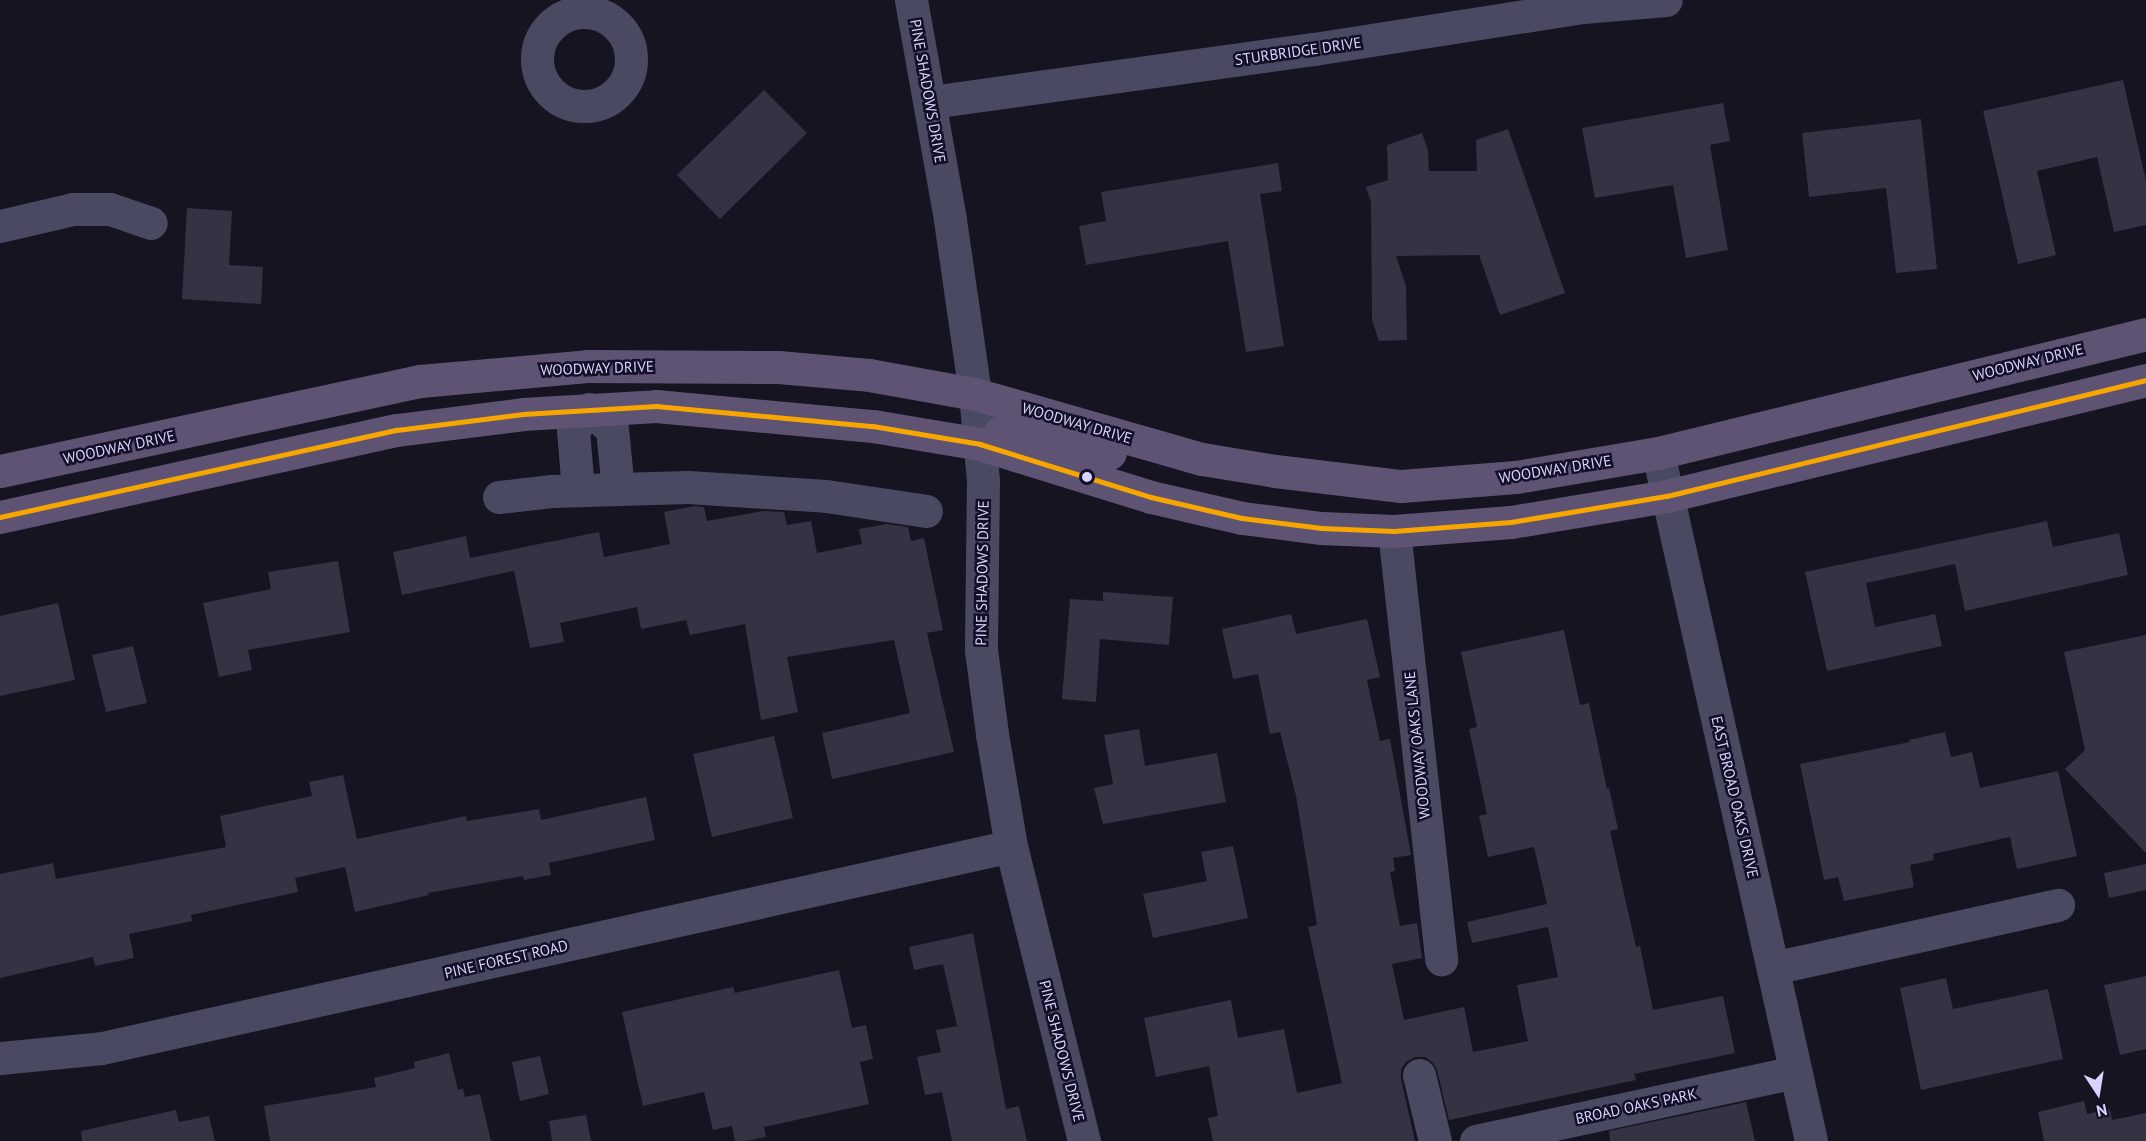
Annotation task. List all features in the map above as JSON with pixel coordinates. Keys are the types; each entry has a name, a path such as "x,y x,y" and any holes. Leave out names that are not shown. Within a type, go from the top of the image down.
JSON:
{"main road":[{"name":"WOODWAY DRIVE","path":"0,471 420,381 587,366 778,367 869,375 975,394 1202,459 1401,486 1516,477 1658,453 2146,334"},
{"path":"2100,344 2111,388"},
{"path":"587,366 589,409"},
{"path":"0,517 397,430 523,414 656,406 873,426 980,444 1151,497 1242,518 1321,528 1394,531 1511,522 1667,496 2146,381"},
{"path":"211,427 222,469"},
{"path":"980,444 1002,431 1109,453 1143,442"}],"street":[{"name":"STURBRIDGE DRIVE","path":"931,102 1314,49 1583,7 1666,0"},
{"name":"PINE SHADOWS DRIVE","path":"910,5 931,102 975,394 983,481 981,650 1011,846 1084,1141"},
{"path":"0,226 73,209 110,209 151,223"},
{"path":"578,490 573,430 589,409 612,429 618,489"},
{"name":"EAST BROAD OAKS DRIVE","path":"1658,453 1811,1141"},
{"path":"499,497 578,490 688,487 766,491 926,511"},
{"name":"WOODWAY OAKS LANE","path":"1394,531 1441,959"},
{"name":"PINE FOREST ROAD","path":"0,1058 102,1048 1011,846"},
{"path":"1773,968 2058,905"},
{"name":"BROAD OAKS PARK","path":"1476,1141 1796,1072"},
{"path":"1419,1075 1435,1141"}],"building":[{"path":"2123,80 2146,181 2146,225 2114,232 2097,157 2037,171 2056,255 2018,264 1983,111"},
{"path":"764,90 807,133 720,219 677,175"},
{"path":"1723,103 1730,141 1710,145 1728,250 1686,258 1673,185 1595,198 1582,128"},
{"path":"1921,119 1937,269 1896,273 1886,188 1809,197 1802,133"},
{"path":"1508,129 1565,293 1500,315 1479,255 1396,256 1406,286 1407,340 1379,341 1372,320 1371,202 1366,187 1388,180 1387,145 1422,133 1428,150 1429,171 1477,171 1476,140"},
{"path":"1278,163 1282,191 1260,194 1284,346 1246,352 1228,241 1086,265 1079,226 1106,221 1101,192"},
{"path":"187,208 232,211 229,265 263,267 261,304 182,299"},
{"path":"695,506 704,507 707,521 763,511 784,512 787,525 811,521 817,553 862,544 859,529 887,524 908,527 911,541 924,538 943,630 927,633 954,752 832,779 822,733 910,713 894,640 787,657 798,712 761,720 745,624 690,635 686,620 641,629 637,607 560,623 564,642 530,648 514,571 402,595 393,552 466,536 470,558 599,532 604,557 670,544 664,512"},
{"path":"2047,521 2053,547 2119,533 2128,575 1965,611 1955,564 1866,583 1875,627 1935,614 1942,646 1827,671 1805,572"},
{"path":"338,561 350,632 248,650 252,670 219,677 203,603 271,589 268,572"},
{"path":"1103,592 1173,597 1169,645 1100,639 1096,702 1062,699 1070,599 1103,601"},
{"path":"58,603 75,680 0,696 0,616"},
{"path":"1291,614 1296,634 1367,619 1380,677 1367,680 1380,741 1390,739 1411,855 1393,858 1395,871 1390,872 1400,926 1417,923 1422,958 1392,964 1404,1020 1464,1007 1473,1052 1528,1041 1517,985 1558,977 1548,927 1472,943 1467,922 1547,904 1534,847 1488,857 1479,816 1487,814 1469,729 1477,727 1461,652 1564,630 1580,705 1589,703 1607,789 1609,788 1618,829 1610,831 1636,947 1640,946 1653,1010 1723,996 1735,1053 1634,1074 1636,1080 1449,1120 1437,1070 1433,1063 1425,1057 1415,1057 1406,1062 1401,1069 1401,1079 1415,1141 1213,1141 1208,1118 1218,1116 1209,1066 1156,1077 1144,1018 1231,1000 1238,1038 1284,1029 1297,1093 1342,1083 1308,927 1317,925 1296,796 1280,732 1270,734 1258,674 1233,679 1222,629"},
{"path":"2146,635 2146,853 2065,769 2085,750 2064,652"},
{"path":"133,646 147,703 106,712 92,655"},
{"path":"1139,729 1145,766 1217,753 1226,802 1103,824 1094,788 1113,784 1104,735"},
{"path":"1945,732 1951,757 1972,752 1980,788 2058,771 2077,856 2017,869 2010,837 1933,854 1934,860 1910,865 1914,887 1844,901 1838,877 1824,880 1800,764 1910,742 1909,740"},
{"path":"774,736 793,818 712,837 693,754"},
{"path":"343,775 357,839 466,816 467,821 539,809 541,820 646,797 655,840 549,863 551,875 524,880 523,876 428,893 429,895 355,912 345,867 295,878 298,892 191,915 192,921 129,934 134,958 95,966 93,957 0,978 0,874 53,863 56,879 226,847 220,816 312,796 309,782"},
{"path":"1233,846 1248,918 1153,938 1143,894 1207,881 1201,852"},
{"path":"2146,864 2146,890 2109,898 2104,873"},
{"path":"973,933 1006,1109 1019,1106 1027,1141 952,1141 942,1092 925,1095 917,1057 941,1052 936,1030 957,1026 943,964 914,970 909,947"},
{"path":"839,970 852,1028 866,1025 873,1059 860,1062 869,1104 764,1127 766,1137 746,1141 735,1141 732,1126 713,1130 704,1092 643,1106 622,1012 733,987 735,993"},
{"path":"2146,976 2146,1049 2120,1055 2104,985"},
{"path":"1946,978 1953,1009 2048,989 2063,1059 1921,1090 1900,988"},
{"path":"449,1053 458,1090 463,1089 465,1097 480,1094 491,1141 270,1141 264,1106 376,1087 374,1078 415,1068 414,1062"},
{"path":"540,1056 549,1094 520,1101 512,1062"},
{"path":"2084,1101 2087,1114 2110,1109 2112,1120 2146,1113 2146,1141 2044,1141 2038,1112"},
{"path":"1746,1102 1755,1141 1610,1141 1609,1131"},
{"path":"176,1110 179,1122 209,1116 215,1141 82,1141 81,1131"},
{"path":"586,1115 591,1141 552,1141 549,1121"}],"transit line":[{"path":"0,517 397,430 523,414 656,406 873,426 980,444 1151,497 1242,518 1321,528 1394,531 1511,522 1667,496 2146,380"}]}
